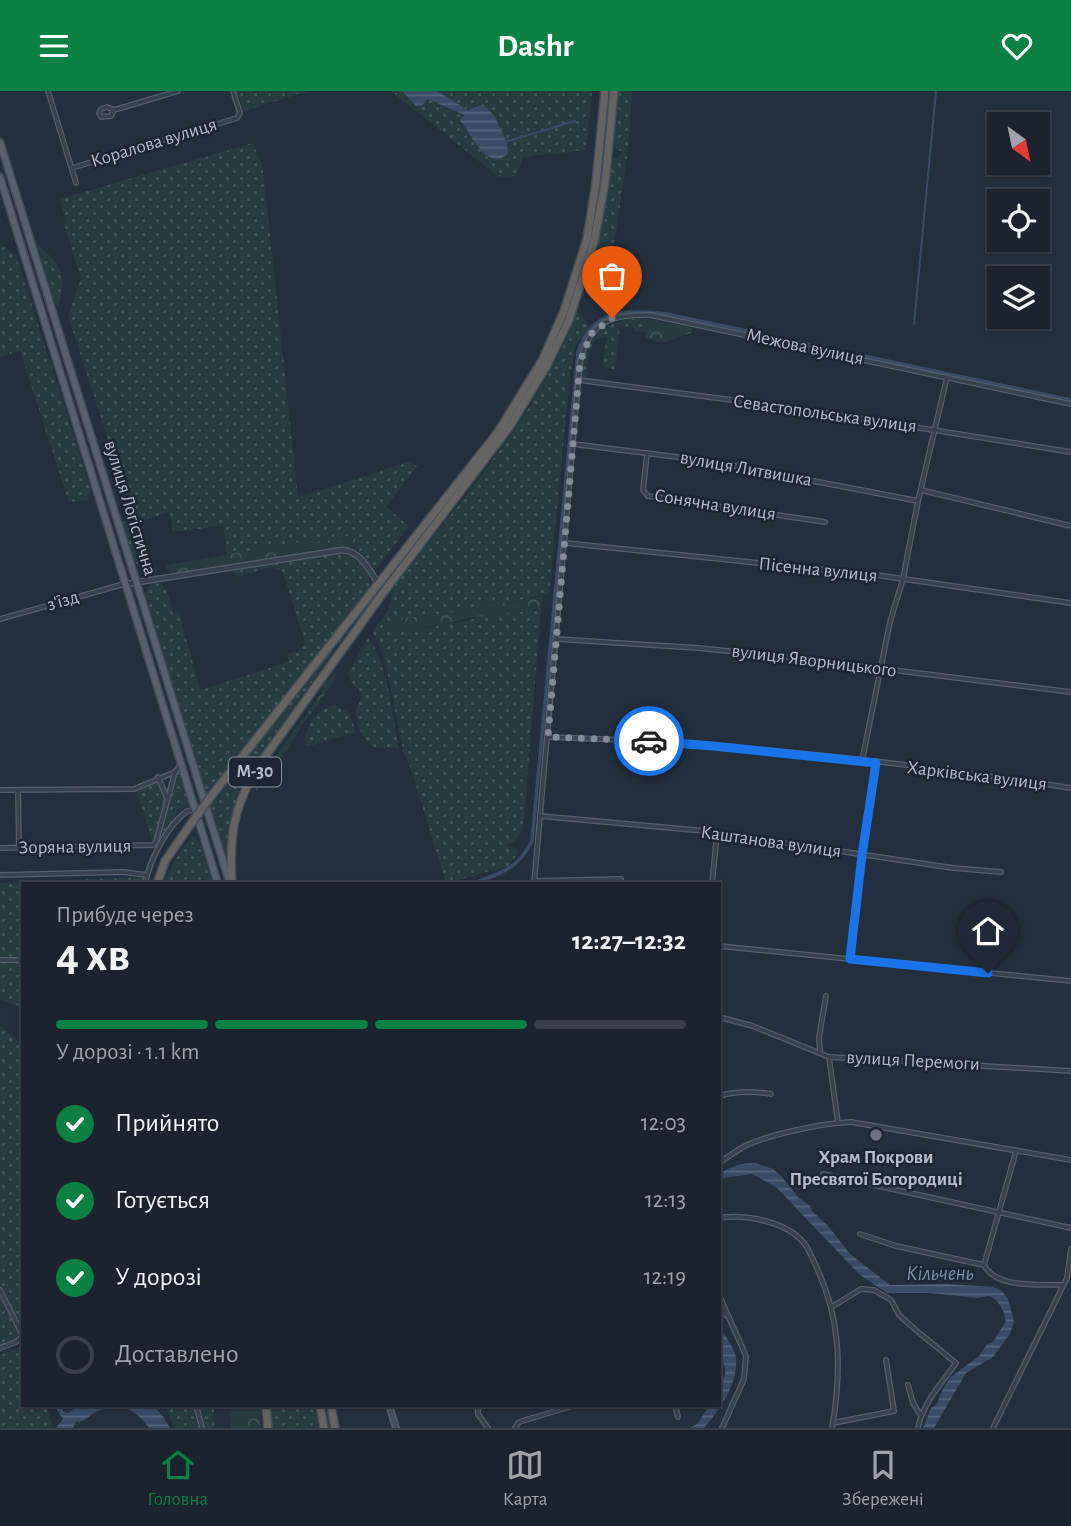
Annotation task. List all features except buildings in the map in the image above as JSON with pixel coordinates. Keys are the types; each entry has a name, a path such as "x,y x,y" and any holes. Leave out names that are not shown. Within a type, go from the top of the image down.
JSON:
{"highway":[{"name":"М-30","path":"158,882 165,861 212,795 498,432 530,383 554,335 587,239 596,183 605,91"},
{"name":"М-30","path":"231,882 232,830 244,789 272,744 510,426 559,344 576,300 598,223 605,183 614,91"},
{"path":"377,583 383,593"},
{"path":"266,1407 268,1428"},
{"path":"320,1407 321,1428"},
{"path":"331,1407 335,1428"}],"main road":[{"name":"вулиця Логістична","path":"0,142 230,882"},
{"path":"0,177 217,882"},
{"path":"390,1407 396,1428"}],"street":[{"path":"48,91 76,183"},
{"path":"114,110 178,91"},
{"name":"Коралова вулиця","path":"72,168 237,118 240,113 233,91"},
{"name":"Межова вулиця","path":"535,882 579,380 583,349 591,334 612,318 650,315 1071,404"},
{"path":"862,761 890,622 903,579 947,377"},
{"name":"Севастопольська вулиця","path":"579,380 1071,452"},
{"name":"вулиця Литвишка","path":"573,444 709,461 918,501"},
{"name":"Сонячна вулиця","path":"647,453 643,490 648,496 825,522"},
{"path":"921,490 1071,526"},
{"name":"Пісенна вулиця","path":"565,543 903,579 1071,603"},
{"path":"126,584 342,550 353,551 358,555 377,583"},
{"name":"з'їзд","path":"0,619 126,584"},
{"name":"вулиця Яворницького","path":"557,639 698,648 1071,692"},
{"name":"Харківська вулиця","path":"548,737 713,746 991,776 1071,788"},
{"path":"167,798 175,772 182,763"},
{"path":"850,959 876,763"},
{"path":"0,790 134,789 175,772"},
{"path":"158,777 167,798"},
{"path":"18,790 19,848"},
{"name":"Зоряна вулиця","path":"0,848 151,845 156,842 167,798"},
{"path":"145,882 174,823 187,811 196,810"},
{"name":"Каштанова вулиця","path":"540,816 717,833 1001,873"},
{"path":"712,882 717,833"},
{"path":"0,875 123,872 147,875"},
{"path":"577,882 619,881"},
{"path":"721,946 1071,981"},
{"path":"0,960 21,960"},
{"path":"820,1052 819,1037 827,996"},
{"name":"вулиця Перемоги","path":"721,1018 753,1026 829,1057 1071,1071"},
{"path":"829,1057 838,1123"},
{"path":"721,1096 743,1092 771,1094"},
{"path":"721,1162 748,1145 838,1123 874,1125 1071,1160"},
{"path":"984,1265 1016,1151"},
{"path":"823,1174 1071,1228"},
{"path":"721,1218 766,1221 795,1234 808,1249 832,1306 838,1356 833,1426 894,1411 886,1360"},
{"path":"860,1234 896,1246 984,1265 990,1273 1008,1281 1063,1285"},
{"path":"993,1428 1067,1277 1071,1249"},
{"path":"832,1306 862,1289 874,1290 891,1300 899,1315 953,1360 956,1365 940,1384 921,1416 918,1428"},
{"path":"0,1290 21,1332"},
{"path":"721,1300 746,1356 746,1372 722,1428"},
{"path":"721,1310 729,1320"},
{"path":"0,1348 21,1338"},
{"path":"908,1385 912,1403 921,1416"},
{"path":"196,1407 202,1428"},
{"path":"478,1407 478,1414 488,1428"},
{"path":"515,1428 519,1422 569,1407"},
{"path":"676,1407 678,1417"}],"green space":[{"path":"237,91 308,91 244,111"},
{"path":"391,91 402,91 414,104 422,105 428,99 464,116 462,123 477,145 498,160 509,152 494,117 481,103 468,110 437,91 592,91 586,150 523,157 516,176 499,177"},
{"path":"618,91 632,91 628,151 612,259 614,272 589,271 613,159 624,153 614,148 612,141"},
{"path":"253,143 263,169 298,497 408,462 417,466 386,507 409,526 375,570 355,546 357,540 301,542 227,555 223,526 173,532 170,512 135,523 149,565 157,568 156,574 141,568 126,539 122,522 134,519 68,316 81,278 63,222 65,221 60,199"},
{"path":"0,243 16,256 87,477 91,492 87,500 69,502 20,351 0,357"},
{"path":"37,244 53,259 61,272 62,288 57,309"},
{"path":"577,311 590,326 576,346 570,374 549,594 494,605 487,604 480,609 405,618 380,629 427,628 504,613 541,609 523,830 506,846 517,849 518,854 508,866 446,882 403,751 384,656 373,632 389,609 392,588 495,457 561,350"},
{"path":"630,319 646,319 645,332 620,326 615,370 602,366 607,337 595,339 589,352 586,380 582,380 585,357 593,339 607,326"},
{"path":"646,319 692,327 691,333 669,341 653,341 645,338"},
{"path":"350,535 357,540 355,546 172,573 166,569 167,565 293,543 330,540 342,542 344,537"},
{"path":"347,553 356,558 363,567 369,577 370,587 214,798 373,595 242,782 231,816 226,853 145,593 153,583 161,584 169,595 173,614 179,612 200,690 289,662 287,654 298,651 305,643 283,572 271,567 237,577 233,573 234,568"},
{"path":"543,596 541,609 470,618 441,627 436,625 420,629 379,630 405,618 480,609 488,603 494,605"},
{"path":"368,638 375,647 385,674 399,749 373,746 362,734 356,717 361,696 348,673"},
{"path":"334,673 337,675 324,696 256,791 256,779 269,765"},
{"path":"335,705 349,713 356,732 306,747 306,734 312,720 323,710"},
{"path":"176,772 179,773 190,805 177,810 176,817 156,848"},
{"path":"157,780 165,799 154,842 136,789"},
{"path":"194,835 201,845 212,882 164,882 179,853"},
{"path":"144,877 143,882 24,882"},
{"path":"21,882 21,1005 18,1006 0,999 0,883"},
{"path":"0,1025 21,1044 21,1337 0,1348"},
{"path":"21,1347 21,1407 47,1407 53,1428 0,1428 0,1355"},
{"path":"165,1407 214,1407 214,1428 175,1428"},
{"path":"229,1407 260,1407 261,1428 231,1428"},
{"path":"269,1407 315,1407 318,1428 270,1428"}],"water":[{"path":"402,91 437,91 468,110 483,104 495,117 507,143 508,154 498,160 491,158 477,145 460,120 464,115 428,99 421,106 416,106"},
{"path":"755,1163 773,1169 799,1198 810,1206 850,1254 890,1285 993,1287 1002,1291 1008,1299 1014,1321 1010,1334 993,1357 966,1373 934,1428 923,1428 931,1408 937,1404 951,1377 979,1356 987,1344 993,1342 1006,1321 996,1300 989,1296 978,1298 929,1293 887,1293 860,1275 776,1187 752,1174 724,1178 721,1182 721,1173 740,1164"},
{"path":"721,1328 732,1346 736,1368 731,1387 721,1405 721,1381 725,1368 721,1357"},
{"path":"55,1407 63,1407 63,1411 68,1413 77,1407 108,1407 76,1422 73,1428 56,1428 63,1419"},
{"path":"119,1407 154,1407 170,1428 149,1428 126,1408"},
{"path":"709,1407 720,1407 704,1428 689,1428 697,1424"}],"waterway":[{"path":"914,324 936,91"},
{"path":"505,142 575,121"},
{"path":"476,882 514,865 532,841 578,352 585,337 602,319 626,312 667,314 1071,400"}],"way so far":[{"path":"612,318 591,334 580,362 548,737 649,741"}],"place":[{"name":"Храм Покрови Пресвятої Богородиці","path":"876,1135"}],"route":[{"path":"649,741 876,763 855,905 850,959 988,973"}],"water label":[{"name":"Кільчень","path":"940,1273"}]}
